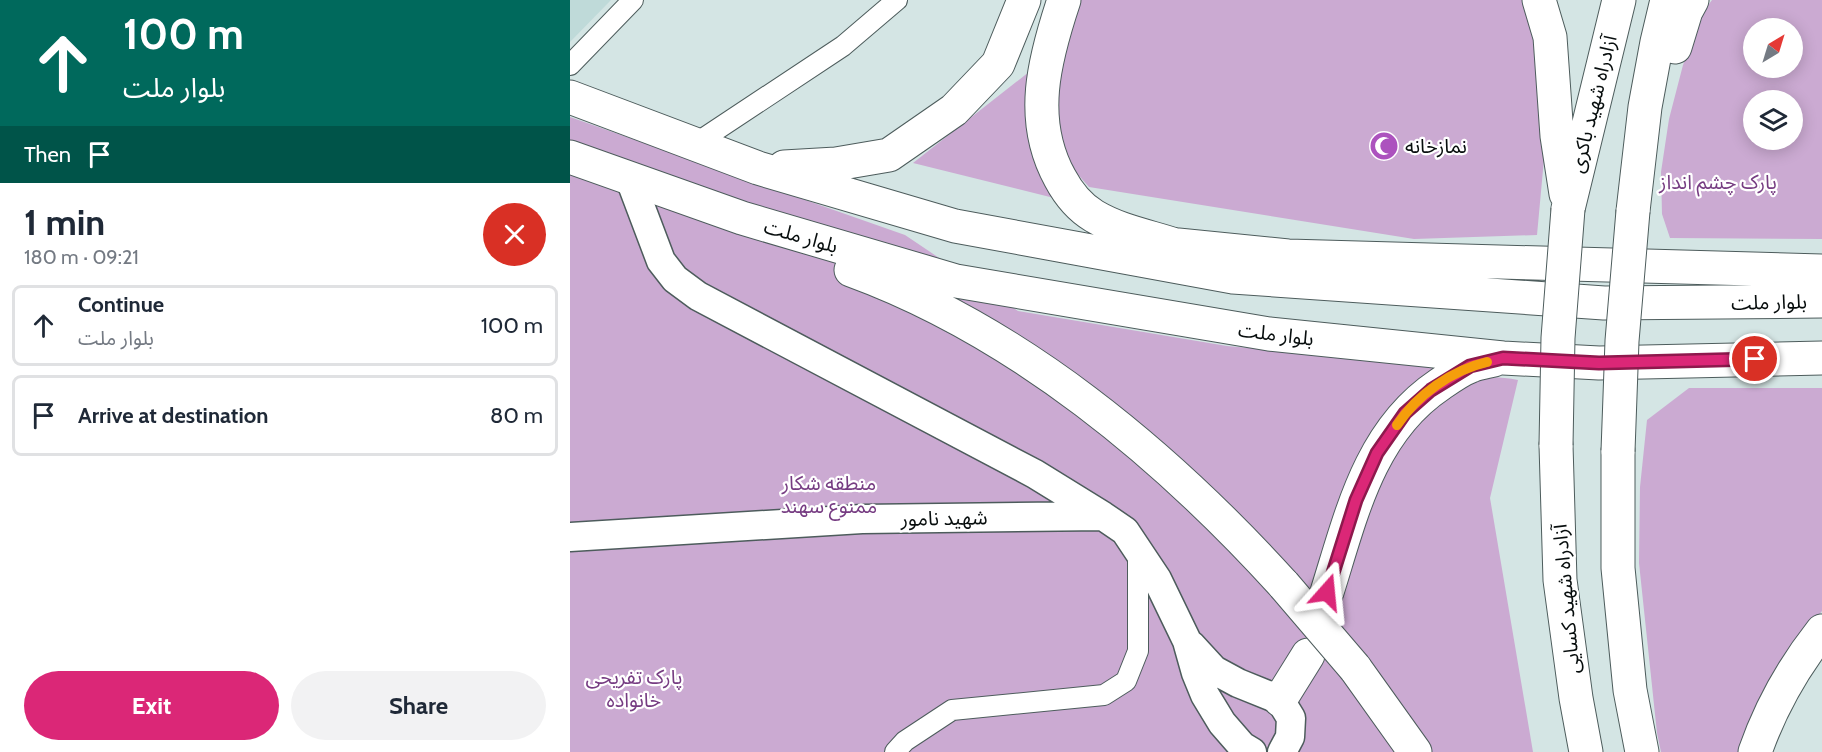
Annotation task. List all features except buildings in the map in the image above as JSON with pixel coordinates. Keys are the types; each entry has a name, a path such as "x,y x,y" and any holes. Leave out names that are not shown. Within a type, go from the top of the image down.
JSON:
{"highway":[{"path":"758,168 836,164 889,155 954,110 998,64 1024,0"},
{"path":"1064,0 1045,64 1041,118 1046,142 1055,169 1070,195 1092,215 1126,231 1179,245 1288,256 1822,271"},
{"path":"1539,0 1550,37 1557,136 1568,209"},
{"name":"آزادراه شهید باکری","path":"1568,209 1619,0"},
{"path":"1642,752 1630,690 1618,568 1618,451 1622,340 1633,212 1645,107 1667,0"},
{"path":"1645,107 1671,61 1686,11 1692,0"},
{"name":"بلوار ملت","path":"570,97 758,168 955,226 1233,277 1604,303 1822,301"},
{"path":"570,157 742,218 802,252 878,280 994,338 1094,409 1148,451 1203,500 1284,585 1355,668 1415,752"},
{"name":"آزادراه شهید کسایی","path":"1568,209 1558,338 1556,445 1560,580 1576,698 1586,752"},
{"name":"بلوار ملت","path":"742,218 956,281 1269,334 1503,358 1599,363 1822,358"},
{"path":"1179,245 1208,258 1233,277 1288,256"},
{"path":"1327,592 1356,500 1377,453 1405,413 1431,390 1470,366 1503,358"},
{"path":"1755,752 1766,721 1793,671 1822,631"},
{"path":"1280,700 1308,655"}],"street":[{"path":"570,65 633,0"},
{"path":"695,144 843,46 897,0"},
{"path":"630,179 661,261 675,279 698,296 1035,474 1125,531 1157,579 1187,641 1204,695 1222,723 1242,746 1252,752"},
{"name":"شهید نامور","path":"570,537 862,519 1103,516"},
{"path":"895,752 905,741 952,710 1104,695 1126,681 1138,651 1138,549"},
{"path":"1187,641 1214,670 1238,683 1280,700 1291,718 1290,737 1282,752"}],"shaded area":[{"path":"570,0 611,0 570,42"}],"green space":[{"path":"1077,0 1528,0 1540,49 1544,159 1537,235 1414,239 1089,187 1074,170 1063,145 1056,111 1057,71"},
{"name":"پارک چشم انداز","path":"1712,0 1822,0 1822,239 1670,238 1662,214 1661,172 1669,119 1683,65 1706,8"},
{"path":"1034,68 1058,199 913,163"},
{"name":"منطقه شکار ممنوع سهند","path":"570,117 905,235 1018,311 1227,346 1447,366 1407,395 1374,429 1357,462 1319,579 1339,603 1348,560 1364,507 1385,460 1414,419 1432,402 1465,381 1487,377 1518,380 1490,498 1533,752 570,752"},
{"path":"1689,388 1822,388 1822,611 1791,651 1743,752 1661,752 1657,733 1639,563 1640,487 1647,420"}],"slow traffic":[{"path":"1397,425 1405,413 1431,390 1470,366 1487,362"}],"place":[{"name":"نمازخانه","path":"1384,146"}],"route":[{"path":"1327,592 1356,500 1377,453 1405,413 1431,390 1470,366 1503,358 1599,363 1755,359"}],"park label":[{"name":"پارک تفریحی خانواده","path":"634,688"}]}
